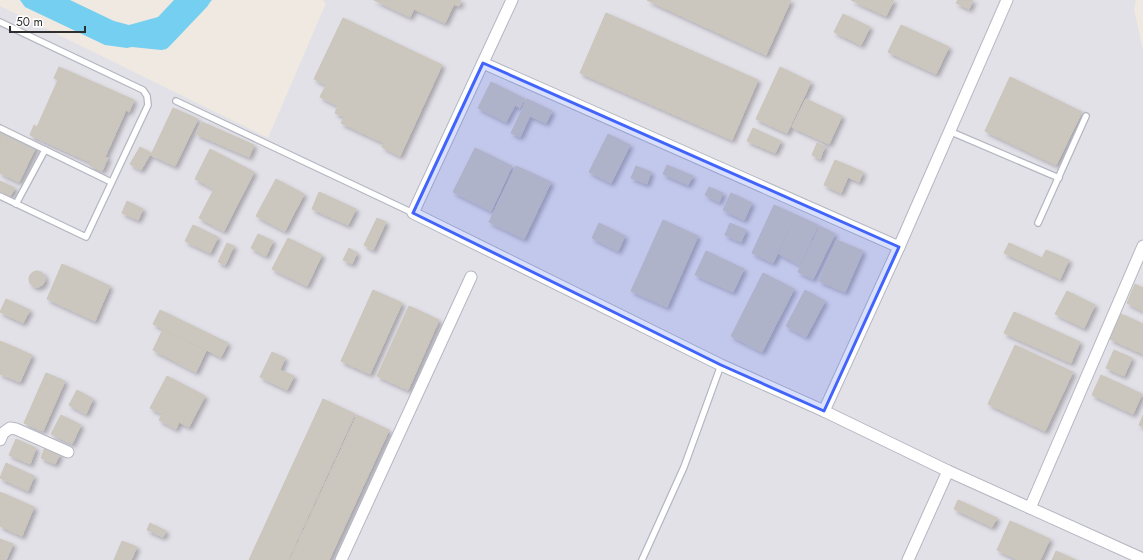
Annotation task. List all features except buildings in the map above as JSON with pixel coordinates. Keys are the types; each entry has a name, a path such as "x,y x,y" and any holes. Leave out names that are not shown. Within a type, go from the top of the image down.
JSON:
{"street":[{"path":"512,0 413,213 721,365 824,411 948,471 1143,559"},
{"path":"824,411 899,247 1007,0"},
{"path":"483,63 899,247"},
{"path":"1030,508 1143,246"},
{"path":"341,560 471,277"},
{"path":"0,440 3,433 10,428 16,429 68,452"},
{"path":"908,560 948,471"}],"lane":[{"path":"0,22 143,90 147,96 148,105 86,237 0,196"},
{"path":"176,101 413,213"},
{"path":"1038,224 1086,116"},
{"path":"0,128 111,182"},
{"path":"949,131 1059,178"},
{"path":"16,204 44,150"},
{"path":"642,560 684,467 721,365"}],"highlighted area":[{"path":"483,63 899,247 824,411 721,365 413,213"}],"shaded area":[{"path":"322,0 1136,0 1134,9 1143,51 1143,560 0,560 0,6 268,138 326,3"}],"water":[{"path":"20,0 70,0 114,21 129,25 158,17 174,0 212,0 185,28 151,43 127,48 105,45 25,7"}],"waterway":[{"path":"133,38 162,41 201,0"}]}
